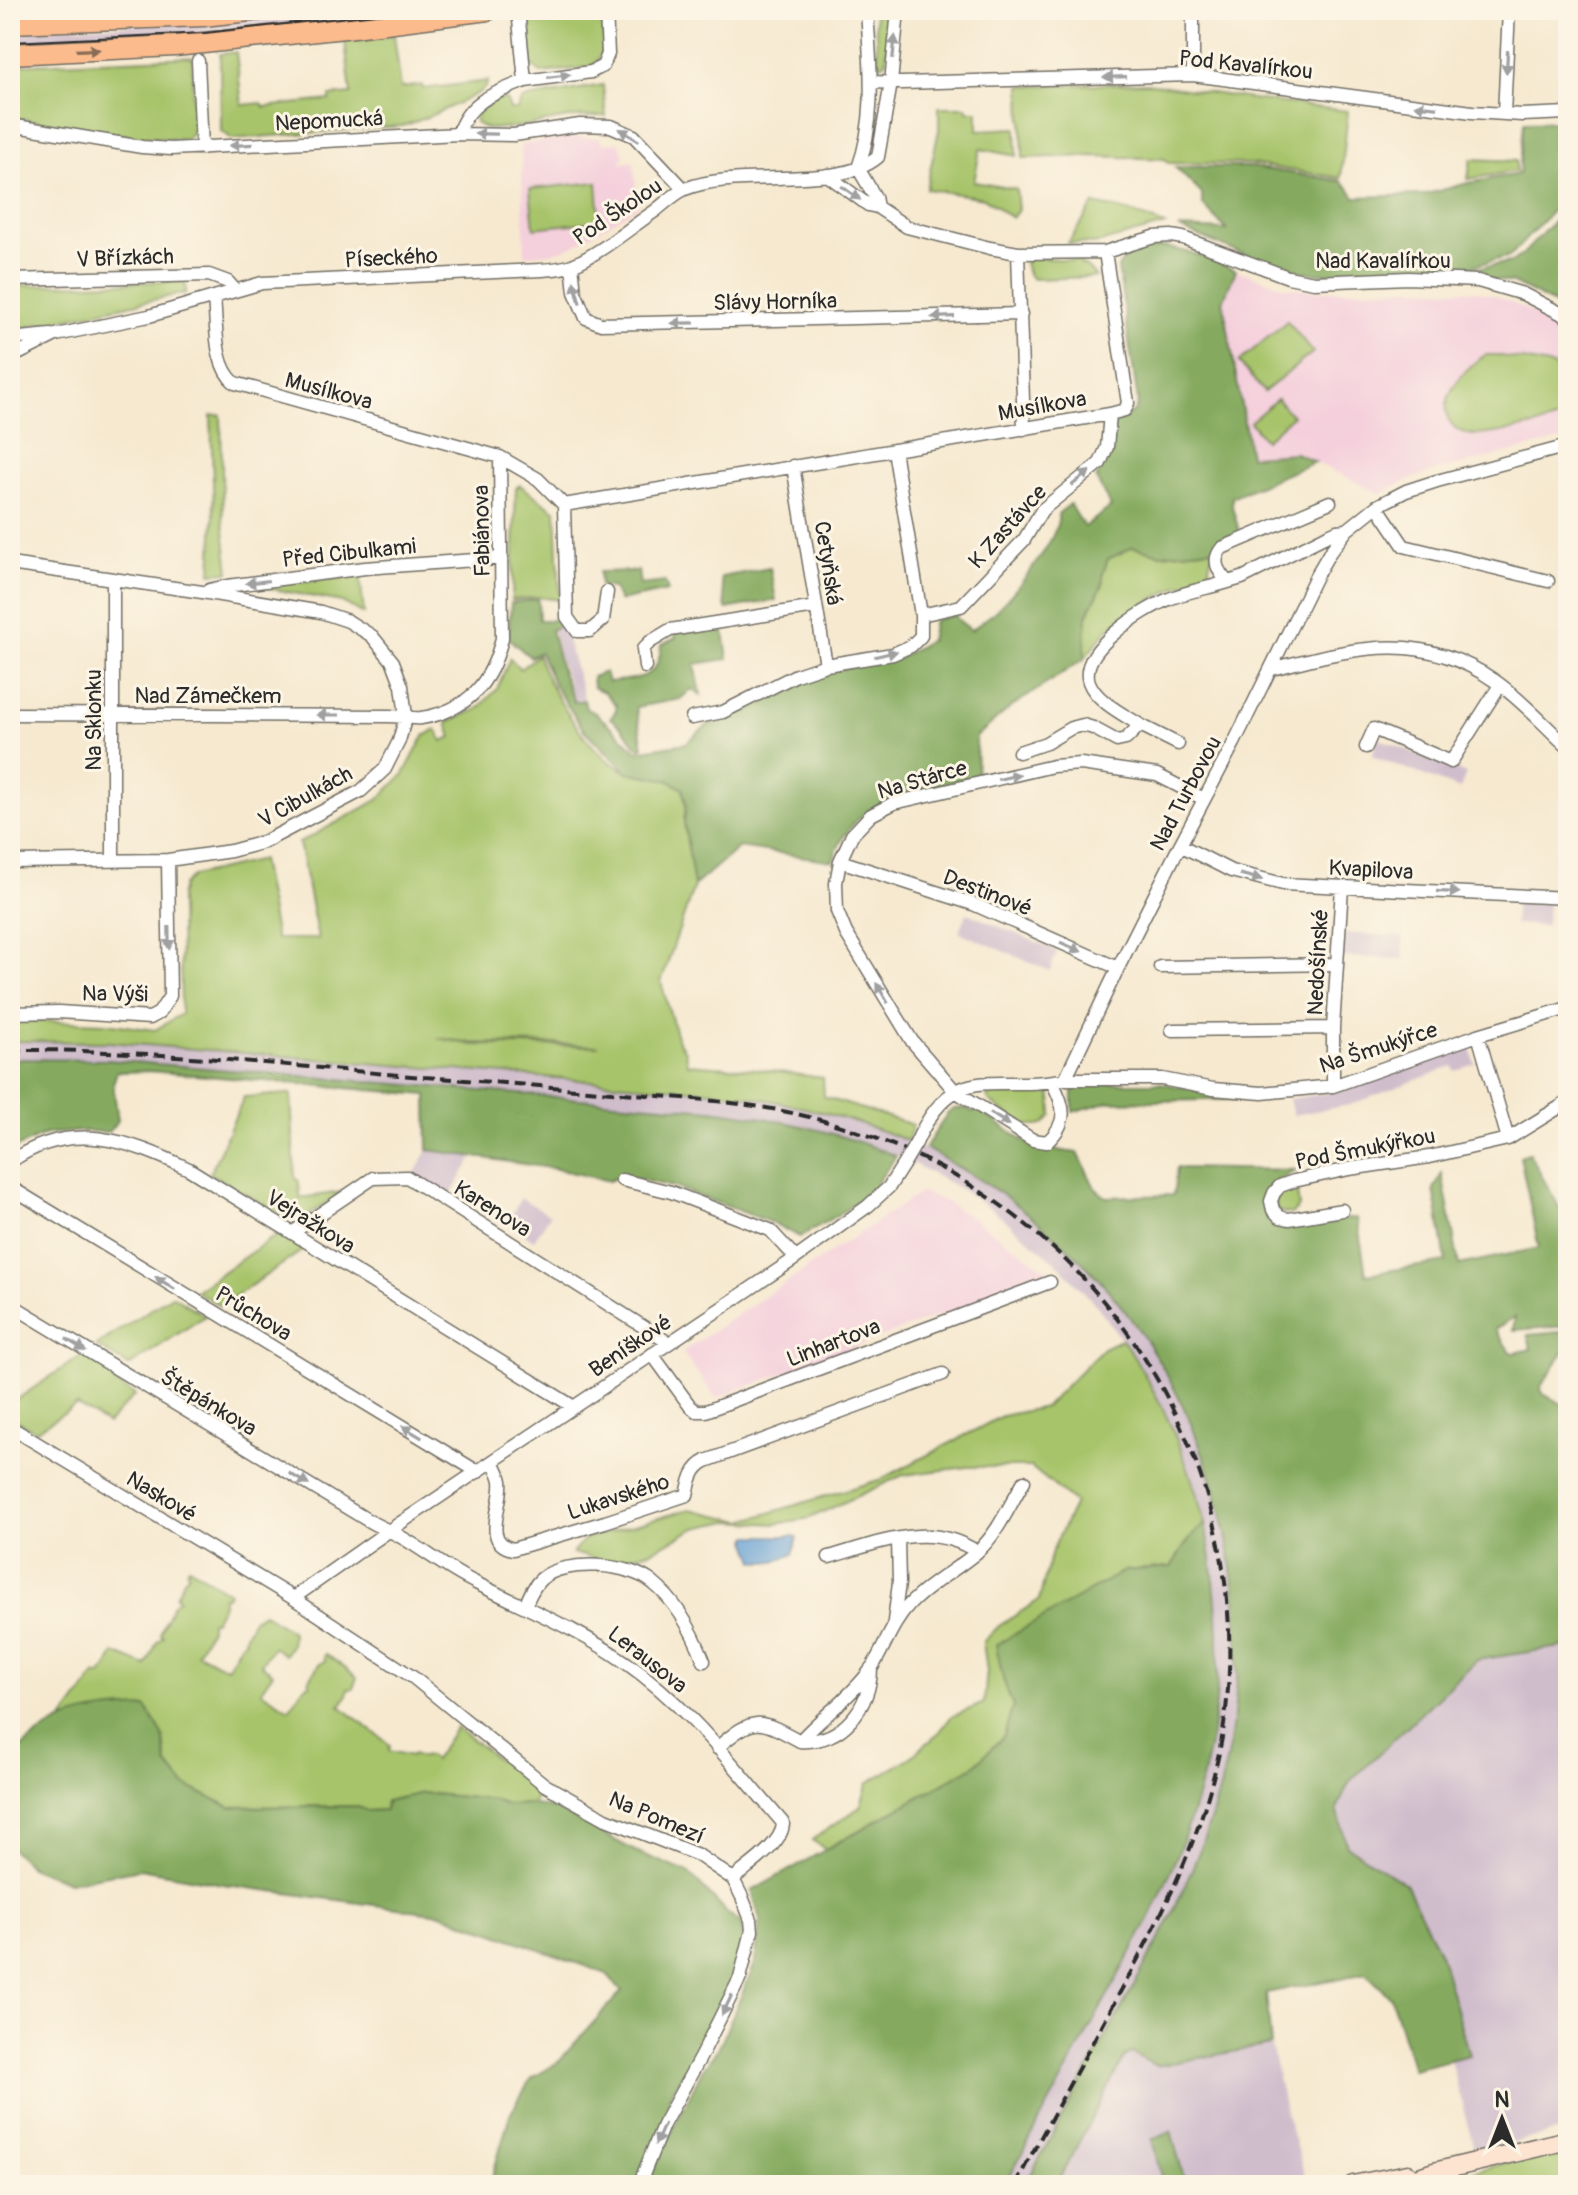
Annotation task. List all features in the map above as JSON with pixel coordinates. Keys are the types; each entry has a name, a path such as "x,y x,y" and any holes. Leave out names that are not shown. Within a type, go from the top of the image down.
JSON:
{"main road":[{"path":"10,23 203,16 260,10"},
{"path":"10,54 175,46 488,10"}],"street":[{"path":"518,10 525,81"},
{"path":"458,134 462,120 473,106 525,81 591,72 603,66 608,54 606,10"},
{"path":"867,10 871,82 868,135 858,168 886,214 907,227 1018,253 1105,252"},
{"path":"876,202 875,172 891,83 898,10"},
{"path":"1193,10 1193,75"},
{"path":"1504,114 1509,10"},
{"path":"198,61 202,148"},
{"name":"Pod Kavalírkou","path":"871,82 1193,75 1472,112 1568,113"},
{"name":"Nepomucká","path":"10,125 171,149 458,134 514,135 580,125 611,126 634,136 684,189"},
{"path":"858,168 878,157"},
{"name":"Pod Školou","path":"572,265 600,249 684,189 730,180 827,175 858,168"},
{"path":"827,175 868,205 876,202"},
{"name":"Nad Kavalírkou","path":"1105,252 1154,237 1171,236 1288,277 1314,282 1408,278 1478,281 1523,294 1568,317"},
{"name":"Musílkova","path":"564,505 1125,410 1128,403 1105,252"},
{"path":"1018,253 1024,429"},
{"name":"Píseckého","path":"214,298 262,283 550,269 572,265"},
{"name":"Slávy Horníka","path":"572,265 575,292 586,318 601,324 1021,314"},
{"name":"V Břízkách","path":"10,280 209,275 228,282 235,290"},
{"path":"10,339 56,335 149,316 214,298"},
{"name":"Musílkova","path":"214,298 220,359 228,377 235,383 500,457"},
{"path":"10,358 56,335"},
{"name":"K Zastávce","path":"921,615 961,606 1024,540 1042,510 1100,463 1107,447 1110,414"},
{"name":"Nad Turbovou","path":"1059,1080 1316,576 1347,530 1377,506 1406,491 1568,446"},
{"path":"692,718 723,712 796,675 826,665 893,654 911,646 921,636 921,615 894,450"},
{"name":"Fabiánova","path":"500,457 538,479 564,505"},
{"name":"Fabiánova","path":"406,716 418,719 446,711 467,700 482,686 498,656 502,638 500,457"},
{"name":"Cetyňská","path":"793,466 826,665"},
{"path":"1228,582 1216,564 1217,554 1222,548 1330,502"},
{"path":"564,505 567,617 577,631 590,631 603,620 607,592"},
{"path":"1377,506 1404,546 1548,581"},
{"name":"Nad Turbovou","path":"1140,725 1099,697 1089,682 1087,665 1096,651 1124,625 1169,599 1228,582 1283,559 1337,531 1347,530"},
{"name":"Před Cibulkami","path":"202,592 365,568 502,558"},
{"path":"10,564 321,612 348,621 372,636 393,662 402,686 406,716"},
{"name":"Na Sklonku","path":"113,579 113,860"},
{"path":"645,667 643,649 670,630 816,607"},
{"path":"1271,669 1352,650 1395,646 1429,651 1466,663 1500,685 1568,747"},
{"path":"1366,747 1374,729 1451,762 1500,685"},
{"name":"Nad Zámečkem","path":"10,714 406,716"},
{"name":"V Cibulkách","path":"10,862 168,860 231,851 264,842 361,791 385,769 399,741 406,716"},
{"path":"1019,752 1083,725 1117,741 1126,739 1140,725 1178,744"},
{"name":"Na Stárce","path":"955,1091 912,1041 846,933 837,911 836,883 840,861 852,835 871,815 894,803 1053,766 1081,764 1157,775 1204,799"},
{"name":"Kvapilova","path":"1180,845 1231,871 1283,884 1568,898"},
{"name":"Na Výši","path":"10,1013 59,1012 150,1018 159,1013 170,996 168,860"},
{"name":"Destinové","path":"840,861 973,904 1118,968"},
{"name":"Nedošínské","path":"1333,1086 1333,1028 1342,887"},
{"path":"1160,967 1337,964"},
{"name":"Na Šmukýřce","path":"955,1091 989,1082 1059,1080 1162,1079 1213,1089 1262,1093 1333,1086 1478,1035 1568,1008"},
{"path":"1172,1030 1333,1028"},
{"path":"1478,1035 1508,1139"},
{"path":"955,1091 1033,1140 1047,1142 1063,1120 1059,1080"},
{"name":"Beníškové","path":"293,1598 796,1258 868,1206 889,1187 928,1118 955,1091"},
{"name":"Pod Šmukýřkou","path":"1342,1210 1289,1219 1280,1217 1273,1210 1271,1201 1280,1186 1294,1181 1429,1157 1508,1139 1568,1102"},
{"name":"Vejražkova","path":"10,1162 52,1142 83,1137 117,1140 147,1149 189,1169 574,1407"},
{"name":"Karenova","path":"292,1233 373,1178 407,1177 669,1343"},
{"path":"622,1180 671,1192 770,1230 796,1258"},
{"name":"Průchova","path":"10,1187 478,1472"},
{"name":"Linhartova","path":"652,1354 690,1406 696,1411 706,1411 1050,1282"},
{"name":"Štěpánkova","path":"10,1304 387,1532"},
{"name":"Lukavského","path":"494,1463 501,1482 495,1535 501,1545 513,1549 687,1495 692,1474 706,1461 943,1374"},
{"name":"Naskové","path":"10,1427 293,1598"},
{"path":"800,1741 871,1668 893,1624 929,1586 977,1552 995,1530 1024,1481"},
{"name":"Lerausova","path":"387,1532 401,1537 474,1582 597,1643 660,1689 783,1823 783,1833 777,1841 733,1879"},
{"path":"829,1557 909,1536 936,1535 964,1543 977,1552"},
{"path":"893,1624 899,1583 898,1539"},
{"path":"525,1606 532,1590 551,1573 581,1567 612,1566 651,1581 668,1597 689,1628 704,1661"},
{"name":"Na Pomezí","path":"293,1598 414,1678 545,1785 606,1819 698,1855 733,1879"},
{"path":"717,1748 754,1723 767,1725 800,1741 814,1741 831,1735 849,1722 868,1694 871,1668"},
{"path":"639,2185 663,2125 740,1978 752,1931 751,1920 733,1879"},
{"path":"1395,2185 1427,2174 1568,2140"},
{"path":"1353,2185 1402,2175 1427,2174"}],"shaded area":[{"path":"345,10 441,10 204,36 10,48 10,29 199,23"},
{"path":"571,136 599,138 603,144 619,142 624,156 620,163 633,161 638,206 573,246 550,253 525,255 521,145"},
{"path":"1236,270 1282,286 1319,291 1414,288 1474,291 1494,295 1549,320 1568,330 1568,438 1431,472 1381,494 1296,453 1251,457 1223,301"},
{"path":"563,625 584,698 575,701 559,657 553,629"},
{"path":"1378,738 1466,774 1460,789 1372,756"},
{"path":"1516,900 1548,902 1546,926 1514,924"},
{"path":"967,913 1057,951 1050,971 959,932"},
{"path":"1345,933 1403,937 1404,959 1342,957"},
{"path":"10,1041 109,1042 713,1091 804,1106 880,1129 973,1176 1004,1196 1068,1248 1112,1295 1146,1342 1170,1383 1212,1479 1223,1520 1235,1591 1238,1664 1235,1699 1224,1773 1188,1881 1025,2185 1005,2185 1171,1874 1185,1837 1217,1698 1216,1593 1195,1485 1154,1392 1131,1352 1098,1307 1056,1262 994,1211 964,1191 901,1157 800,1124 711,1110 576,1098 108,1060 10,1059"},
{"path":"1470,1044 1475,1064 1455,1071 1453,1066 1350,1105 1293,1115 1289,1099 1369,1081"},
{"path":"428,1150 473,1157 450,1196 414,1174"},
{"path":"921,1192 971,1217 1049,1271 987,1298 716,1398 682,1352"},
{"path":"521,1198 550,1215 534,1240 507,1223"},
{"path":"1568,1646 1568,2129 1475,2152 1450,2060 1469,2055 1406,1884 1347,1846 1337,1809 1350,1781 1477,1660"},
{"path":"1271,2045 1285,2110 1307,2182 1296,2185 1186,2185 1171,2131 1153,2139 1163,2185 1056,2185 1124,2058 1132,2053 1156,2066"}],"green space":[{"path":"874,10 890,10 886,62 881,65 878,59"},
{"path":"601,14 602,50 591,67 541,73 528,62 525,23"},
{"path":"394,35 401,88 422,85 423,89 488,81 486,87 460,103 402,126 232,139 221,131 220,54 236,52 242,105 262,103 264,107 330,100 330,96 351,94 345,41"},
{"path":"192,57 193,132 186,140 133,136 10,117 10,65"},
{"path":"1147,83 1348,111 1341,178 1251,164 1168,163 1165,159 1094,156 1023,158 1021,86"},
{"path":"603,85 606,116 574,117 487,129 475,123 477,113 495,100 505,99 510,110 517,110 521,101 528,98"},
{"path":"939,107 967,107 967,111 978,111 978,130 1016,128 1017,156 980,149 974,182 1016,189 1018,210 1012,218 984,198 926,189 939,130"},
{"path":"1568,121 1568,194 1510,256 1453,273 1401,269 1312,273 1261,261 1179,228 1227,230 1202,204 1202,194 1175,167 1251,167 1341,181 1355,197 1423,195 1519,174 1524,122"},
{"path":"1471,159 1516,161 1516,171 1468,179"},
{"path":"597,182 600,221 534,228 530,189"},
{"path":"1094,204 1127,211 1165,225 1095,244 1068,243"},
{"path":"1568,206 1568,311 1513,283 1461,274 1463,271 1511,262 1522,255"},
{"path":"1166,247 1192,253 1236,270 1223,301 1250,456 1296,453 1315,462 1232,497 1239,531 1236,536 1222,540 1213,549 1161,554 1133,547 1108,559 1103,584 1087,615 1084,659 1011,707 976,737 977,776 912,792 872,808 856,821 843,838 833,861 739,847 694,886 684,822 686,805 683,789 668,780 627,772 584,730 554,685 540,652 530,657 508,638 511,603 538,599 539,620 557,620 561,625 551,630 561,670 574,702 584,700 586,709 596,713 637,751 686,743 709,724 754,707 828,671 897,659 930,640 934,620 956,615 971,630 1022,582 1052,537 1058,514 1070,504 1084,527 1111,507 1096,479 1105,460 1114,423 1135,411 1138,401 1118,268 1132,254"},
{"path":"1031,257 1080,261 1096,277 1033,279 1025,263"},
{"path":"185,281 186,293 11,330 10,286"},
{"path":"1287,321 1313,352 1264,392 1239,362"},
{"path":"1486,355 1553,366 1568,378 1566,413 1541,424 1485,434 1468,434 1454,427 1448,417 1450,394 1466,371"},
{"path":"1277,399 1292,416 1265,440 1250,422"},
{"path":"221,415 223,520 229,572 211,573 214,516 211,416"},
{"path":"520,485 556,511 560,600 538,597 512,600 516,488"},
{"path":"1133,547 1161,554 1213,549 1209,567 1215,580 1180,585 1149,601 1108,629 1084,659 1087,615 1103,584 1107,559"},
{"path":"770,568 776,600 726,609 721,577"},
{"path":"638,571 640,585 665,582 668,591 619,601 613,588 600,586 599,572"},
{"path":"360,576 364,614 342,602 255,586"},
{"path":"723,625 728,659 695,664 701,695 692,689 680,699 636,707 643,747 638,747 610,718 617,706 604,692 593,687 592,677 605,672 608,682 645,676 656,665 661,645 676,638 674,633"},
{"path":"538,655 561,703 597,751 623,770 675,783 683,789 686,805 684,822 694,886 661,982 687,1064 823,1078 824,1097 913,1125 908,1141 861,1123 812,1110 713,1091 109,1042 10,1041 10,1020 106,1023 155,1030 181,1014 180,897 183,885 193,876 261,860 276,939 318,939 299,843 378,800 404,774 424,736 436,730 443,741 452,737 447,723 478,709 497,689 510,658 520,669","holes":["438,1038 471,1043 560,1044 599,1046 473,1045"]},
{"path":"10,1059 108,1060 711,1110 805,1127 851,1139 896,1156 874,1187 847,1209 800,1237 773,1223 677,1188 622,1175 609,1181 557,1169 428,1150 427,1095 149,1071 117,1071 113,1084 118,1121 108,1132 46,1134 10,1151"},
{"path":"1073,1083 1160,1083 1256,1099 1107,1102 1073,1112"},
{"path":"998,1091 1051,1093 1052,1115 1041,1125 1017,1120 987,1097"},
{"path":"291,1094 295,1177 299,1182 300,1198 342,1192 303,1219 286,1218 210,1173 244,1097"},
{"path":"964,1108 974,1112 978,1110 1033,1147 1078,1153 1095,1188 1106,1197 1173,1195 1177,1168 1295,1170 1276,1183 1269,1193 1282,1222 1357,1218 1366,1274 1446,1262 1434,1189 1442,1174 1459,1265 1539,1248 1520,1156 1529,1153 1568,1223 1568,1326 1513,1330 1515,1317 1495,1329 1510,1352 1514,1353 1531,1349 1528,1335 1568,1334 1568,1345 1540,1388 1543,1394 1568,1407 1565,1454 1568,1646 1477,1660 1350,1781 1337,1809 1347,1846 1406,1884 1440,1953 1469,2055 1413,2069 1391,1998 1366,1973 1266,1993 1271,2045 1156,2066 1132,2053 1124,2058 1056,2185 1025,2185 1167,1925 1207,1831 1224,1772 1235,1702 1237,1631 1231,1559 1215,1490 1190,1423 1158,1360 1117,1301 1069,1249 1037,1221 974,1176 925,1148 948,1113"},
{"path":"1296,1184 1299,1207 1292,1214 1281,1212 1276,1207 1277,1193"},
{"path":"278,1234 303,1250 221,1306 195,1291"},
{"path":"172,1295 205,1316 129,1366 96,1346"},
{"path":"1122,1339 1172,1428 1205,1524 1190,1538 1171,1567 1124,1571 1003,1679 1013,1706 1004,1736 974,1766 825,1849 812,1840 860,1807 868,1783 911,1757 938,1734 951,1717 984,1703 987,1671 983,1642 999,1626 1039,1600 1052,1551 1075,1503 1031,1467 967,1467 903,1475 810,1518 776,1524 729,1521 696,1528 651,1551 609,1563 573,1553 584,1539 690,1509 743,1521 882,1479 1002,1416 1045,1407 1103,1348"},
{"path":"84,1354 119,1376 114,1382 135,1395 107,1424 77,1405 35,1431 10,1416 10,1404"},
{"path":"1205,1524 1214,1578 1218,1678 1204,1772 1191,1819 1150,1917 1005,2185 646,2185 702,2070 719,2047 755,1964 760,1919 752,1891 974,1766 1004,1736 1013,1706 996,1645 1124,1571 1171,1567 1190,1538"},
{"path":"189,1567 229,1593 223,1597 223,1604 214,1621 210,1621 210,1629 197,1653 227,1668 245,1640 252,1620 263,1613 292,1632 291,1645 285,1655 273,1647 261,1664 273,1673 261,1691 289,1709 304,1687 310,1684 309,1680 319,1664 325,1661 326,1654 357,1677 353,1689 348,1689 340,1706 390,1745 389,1751 429,1756 434,1760 456,1727 533,1787 536,1794 534,1803 514,1806 494,1800 422,1793 386,1801 385,1810 366,1811 358,1806 230,1807 184,1785 167,1764 163,1735 62,1721 96,1674 100,1676 114,1653 146,1666 157,1642 163,1637 160,1634 173,1604 179,1599 176,1596 189,1574"},
{"path":"146,1707 163,1735 167,1764 184,1785 230,1807 358,1806 367,1811 385,1810 386,1801 422,1793 555,1809 637,1852 689,1873 726,1912 741,1923 745,1948 722,2008 669,2097 671,2107 635,2185 490,2185 510,2114 531,2079 557,2063 622,1991 607,1974 441,1914 234,1886 140,1869 69,1882 32,1868 10,1847 10,1758 35,1737 63,1720 93,1712"},
{"path":"1171,2131 1186,2185 1163,2185 1152,2139"},
{"path":"1568,2146 1568,2185 1445,2185 1475,2171"}],"water":[{"path":"751,1536 797,1538 793,1554 760,1562 755,1561 748,1543"}],"tram line":[{"path":"256,10 294,17"},
{"path":"10,42 205,33 412,10"}],"railway":[{"path":"10,1050 114,1052 217,1059 700,1099 784,1111 867,1135 926,1160 980,1191 1031,1229 1077,1272 1118,1320 1154,1373 1199,1471 1212,1513 1227,1600 1228,1688 1214,1774 1183,1865 1142,1951 1015,2185"}]}
